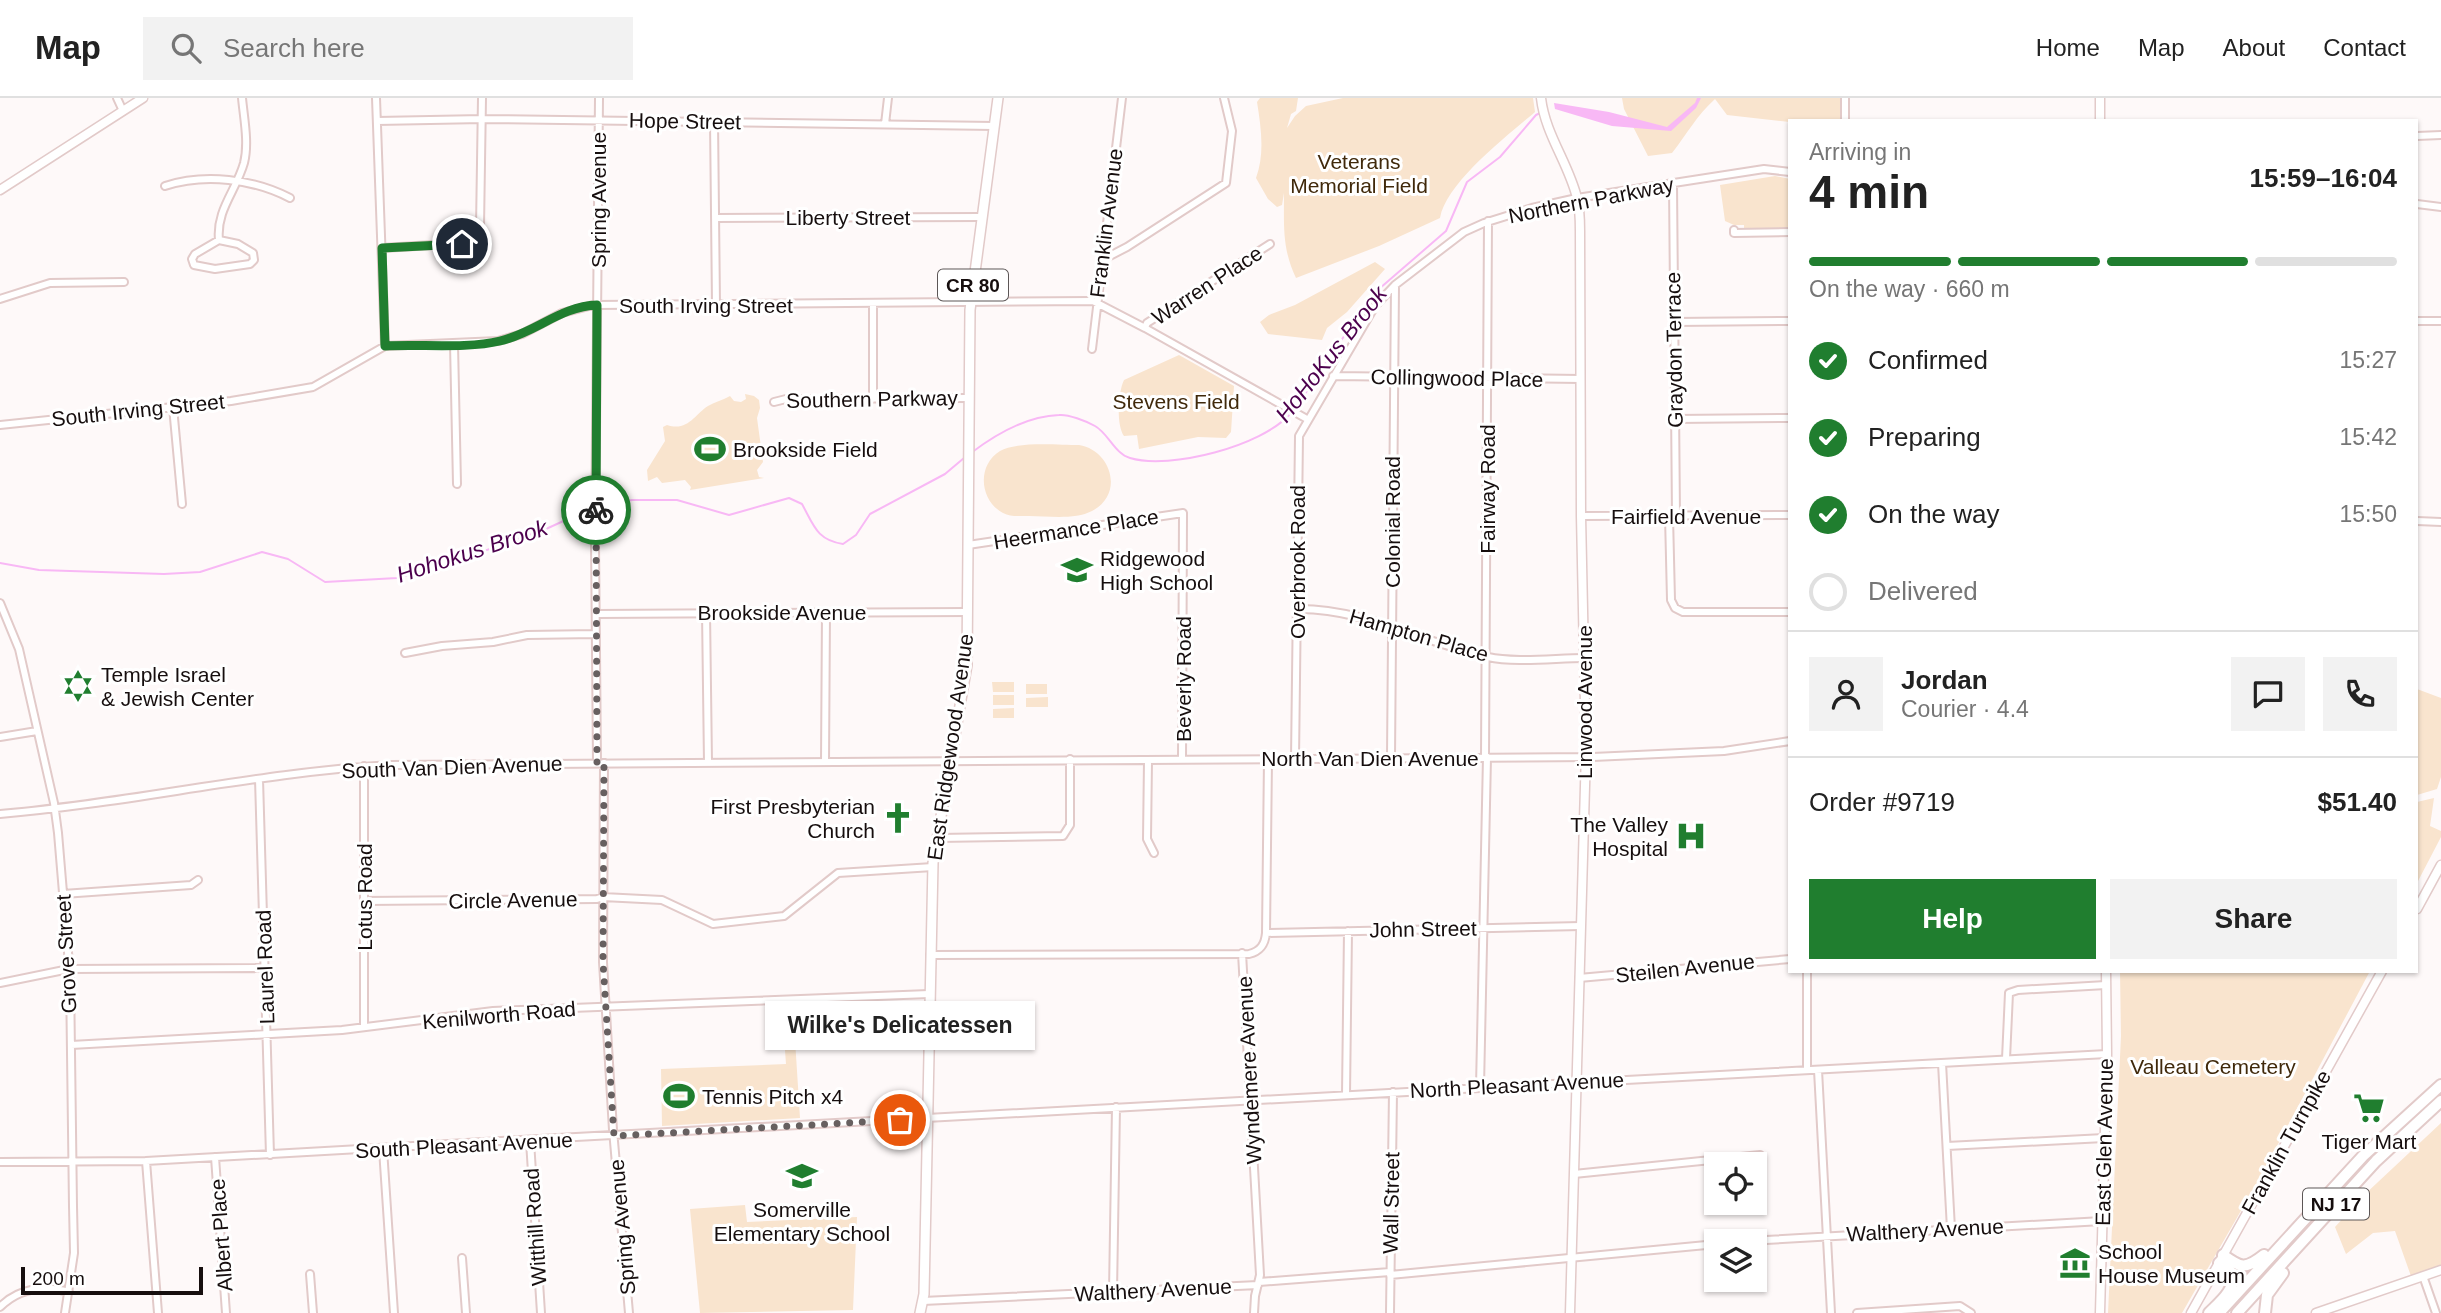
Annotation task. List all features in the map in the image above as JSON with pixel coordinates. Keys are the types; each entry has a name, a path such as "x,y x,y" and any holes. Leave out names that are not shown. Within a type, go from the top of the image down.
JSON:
{"highway":[{"name":"NJ 17","path":"2218,1313 2379,1139 2441,1085"},
{"name":"NJ 17","path":"2236,1313 2384,1153 2441,1101"},
{"path":"2264,1313 2269,1290 2308,1235"},
{"path":"2221,1259 2239,1265 2250,1265 2288,1237"},
{"path":"2209,1313 2233,1283 2232,1273 2221,1259"}],"main road":[{"path":"0,190 143,98"},
{"name":"East Ridgewood Avenue","path":"920,1313 923,1301 933,867 967,665 970,303 998,98"},
{"path":"2100,98 2100,119"},
{"name":"Linwood Avenue","path":"1542,103 1577,198 1580,231 1581,516 1586,757 1570,1313"},
{"path":"2418,907 2441,865"},
{"name":"East Glen Avenue","path":"2100,1313 2107,1054 2106,973"},
{"name":"Franklin Turnpike","path":"2191,1313 2381,973"},
{"path":"2316,1313 2341,1309 2441,1270"}],"street":[{"path":"117,98 123,111"},
{"path":"219,240 220,214 238,180 246,152 242,98"},
{"path":"376,98 385,346"},
{"path":"382,248 462,244 476,237 480,227 482,98"},
{"name":"Spring Avenue","path":"599,98 596,634 601,763 603,962 629,1313"},
{"path":"885,124 888,98"},
{"name":"Franklin Avenue","path":"1092,349 1122,98"},
{"path":"1102,260 1128,247 1226,183 1232,131 1224,98"},
{"path":"1845,98 1845,119"},
{"name":"Hope Street","path":"377,121 483,119 994,126"},
{"path":"714,121 716,304"},
{"path":"2418,135 2441,135"},
{"name":"Northern Parkway","path":"1334,376 1375,306 1395,285 1464,232 1488,221 1577,198 1764,169 1788,172"},
{"path":"165,187 192,180 238,180 290,198"},
{"name":"Graydon Terrace","path":"1673,184 1675,419 1671,600 1675,608 1684,612 1788,612"},
{"path":"2418,204 2441,207"},
{"name":"Liberty Street","path":"715,218 982,217"},
{"name":"Fairway Road","path":"1480,1087 1486,757 1488,221"},
{"path":"1734,230 1734,233 1788,232"},
{"path":"219,240 244,246 253,253 252,263 215,269 194,265 192,256 219,240"},
{"name":"Warren Place","path":"1145,328 1147,323 1270,244"},
{"path":"0,299 50,283 124,282"},
{"name":"Colonial Road","path":"1391,758 1395,285"},
{"path":"1097,302 1307,419"},
{"name":"South Irving Street","path":"0,425 231,401 313,387 385,346 498,341 522,334 562,313 597,305 1097,302"},
{"path":"873,304 873,399"},
{"path":"1674,322 1788,321"},
{"path":"2418,321 2441,321"},
{"path":"454,344 457,484"},
{"name":"Collingwood Place","path":"1334,376 1581,379"},
{"name":"Overbrook Road","path":"1295,759 1297,443 1307,419 1334,376"},
{"name":"Southern Parkway","path":"774,402 786,399 969,397"},
{"path":"173,407 182,505"},
{"path":"1675,419 1788,418"},
{"name":"Heermance Place","path":"968,545 1183,513"},
{"name":"Beverly Road","path":"1182,760 1183,513"},
{"name":"Fairfield Avenue","path":"1581,516 1788,515"},
{"path":"2418,521 2441,522"},
{"name":"Grove Street","path":"0,603 19,649 55,809 69,969 71,1045 74,1253 65,1313"},
{"name":"Hampton Place","path":"1297,609 1341,612 1494,659 1584,658"},
{"path":"706,612 708,763"},
{"path":"825,762 826,612"},
{"name":"Brookside Avenue","path":"596,614 968,612"},
{"path":"405,653 453,644 494,642 527,635 596,634"},
{"path":"0,737 37,731"},
{"name":"North Van Dien Avenue","path":"950,761 1586,757 1724,751 1788,741"},
{"path":"1266,933 1268,759"},
{"path":"938,838 1063,836 1070,825 1070,760"},
{"name":"South Van Dien Avenue","path":"0,814 55,809 364,766 950,761"},
{"path":"1148,761 1147,839 1154,853"},
{"name":"Lotus Road","path":"364,766 364,1027"},
{"name":"Laurel Road","path":"260,779 270,1155"},
{"name":"Circle Avenue","path":"365,901 603,897 662,900 713,924 784,916 838,873 933,867"},
{"path":"62,894 191,885 198,880"},
{"name":"John Street","path":"1266,933 1581,926"},
{"path":"1346,1095 1348,931"},
{"name":"Wyndemere Avenue","path":"1254,1313 1260,1275 1242,953 1249,954 1259,950 1266,933"},
{"path":"929,955 1242,953"},
{"name":"Steilen Avenue","path":"1579,978 1788,959"},
{"path":"0,983 69,969 264,968"},
{"path":"1807,973 1807,1070"},
{"path":"2006,1059 2007,997 2011,991 2106,985"},
{"name":"Kenilworth Road","path":"71,1045 364,1027 493,1011 929,994"},
{"name":"North Pleasant Avenue","path":"928,1118 2107,1054"},
{"path":"1942,1063 1951,1229"},
{"path":"1818,1070 1831,1313"},
{"name":"Wall Street","path":"1390,1313 1393,1092"},
{"path":"1113,1292 1116,1107"},
{"name":"South Pleasant Avenue","path":"0,1162 146,1161 928,1118"},
{"path":"1947,1146 2104,1138"},
{"name":"Witthill Road","path":"530,1141 541,1313"},
{"path":"383,1149 394,1313"},
{"name":"Albert Place","path":"215,1157 226,1313"},
{"path":"146,1161 158,1313"},
{"path":"1574,1174 1704,1161"},
{"name":"Walthery Avenue","path":"1767,1240 2102,1222"},
{"name":"Walthery Avenue","path":"923,1301 1258,1284 1704,1245"},
{"path":"462,1258 466,1313"},
{"path":"310,1274 313,1313"},
{"path":"2423,1276 2436,1313"},
{"path":"0,1307 12,1297 30,1290 49,1288 69,1292"},
{"path":"1857,1313 1960,1306 1971,1313"}],"green space":[{"name":"Veterans Memorial Field","path":"1260,98 1298,98 1296,111 1291,114 1287,128 1306,106 1343,98 1533,98 1535,112 1465,175 1453,190 1440,218 1379,246 1296,278 1286,247 1284,193 1282,205 1277,207 1268,199 1256,178 1261,150 1257,102"},
{"path":"1622,98 1843,98 1841,119 1788,119 1788,122 1727,115 1715,99 1697,118 1672,153 1648,156 1624,109"},
{"path":"1775,176 1788,179 1788,231 1744,229 1744,225 1725,221 1720,185"},
{"path":"1375,262 1385,269 1347,312 1327,328 1322,340 1268,334 1260,322 1269,315 1295,305"},
{"name":"Stevens Field","path":"1179,355 1234,386 1231,432 1226,438 1198,437 1139,449 1137,435 1124,436 1121,431 1119,400 1124,380"},
{"name":"Brookside Field","path":"745,394 759,400 757,418 763,462 757,470 759,477 764,478 690,490 691,487 685,480 662,483 657,477 648,481 647,470 665,441 663,427 686,424 708,406 730,396 734,401 741,402 746,399"},
{"path":"1027,445 1079,445 1099,455 1110,474 1108,494 1092,511 1070,517 1012,516 1003,513 989,500 985,491 985,473 987,465 1000,451"},
{"path":"992,682 1014,682 1014,692 993,692"},
{"path":"1026,684 1047,684 1047,694 1026,694"},
{"path":"2418,689 2441,698 2441,777 2437,789 2418,795"},
{"path":"993,695 1014,695 1014,705 993,705"},
{"path":"1048,697 1048,707 1026,707 1026,698"},
{"path":"1014,708 1014,718 993,718 993,709"},
{"path":"2434,798 2430,826 2441,831 2441,837 2418,881 2418,802"},
{"name":"Valleau Cemetery","path":"2120,973 2369,973 2261,1176 2182,1313 2108,1313 2121,1036"},
{"path":"793,1008 800,1118 662,1126 661,1069 786,1064 782,1009"},
{"path":"2441,1123 2441,1270 2412,1279 2395,1231 2373,1233 2346,1254 2335,1227 2362,1197"},
{"path":"745,1205 747,1222 857,1217 853,1310 700,1313 690,1209"}],"shaded area":[{"path":"1697,98 1701,98 1696,108 1671,131 1612,126 1555,109 1554,103 1609,112 1667,127 1695,103"}],"waterway":[{"name":"HoHoKus Brook","path":"1294,410 1372,295 1446,231 1467,182 1500,157 1536,115 1542,112"},
{"name":"Hohokus Brook","path":"971,453 1001,433 1024,422 1063,415 1095,426 1125,456 1147,461 1168,461 1191,458 1238,445 1277,426 1290,414"},
{"name":"Hohokus Brook","path":"599,506 632,500 677,500 729,515 789,498 802,504 813,525 822,535 843,544 856,535 870,514 945,474 964,458"},
{"name":"Hohokus Brook","path":"0,563 39,570 164,574 200,572 262,552 288,559 325,582 397,578 436,568 546,529 594,507"}],"way so far":[{"path":"596,510 597,763 604,763 603,962 614,1136 900,1120"}],"place":[{"name":"Brookside Field","path":"710,449"},
{"name":"Ridgewood High School","path":"1077,570"},
{"name":"Temple Israel & Jewish Center","path":"78,686"},
{"name":"First Presbyterian Church","path":"898,818"},
{"name":"The Valley Hospital","path":"1691,836"},
{"name":"Tennis Pitch x4","path":"679,1096"},
{"name":"Tiger Mart","path":"2369,1108"},
{"name":"Wilke's Delicatessen","path":"900,1120"},
{"name":"Somerville Elementary School","path":"802,1176"},
{"name":"School House Museum","path":"2075,1263"}],"route":[{"path":"462,244 382,248 385,346 498,341 522,334 562,313 597,305 596,510"}]}
